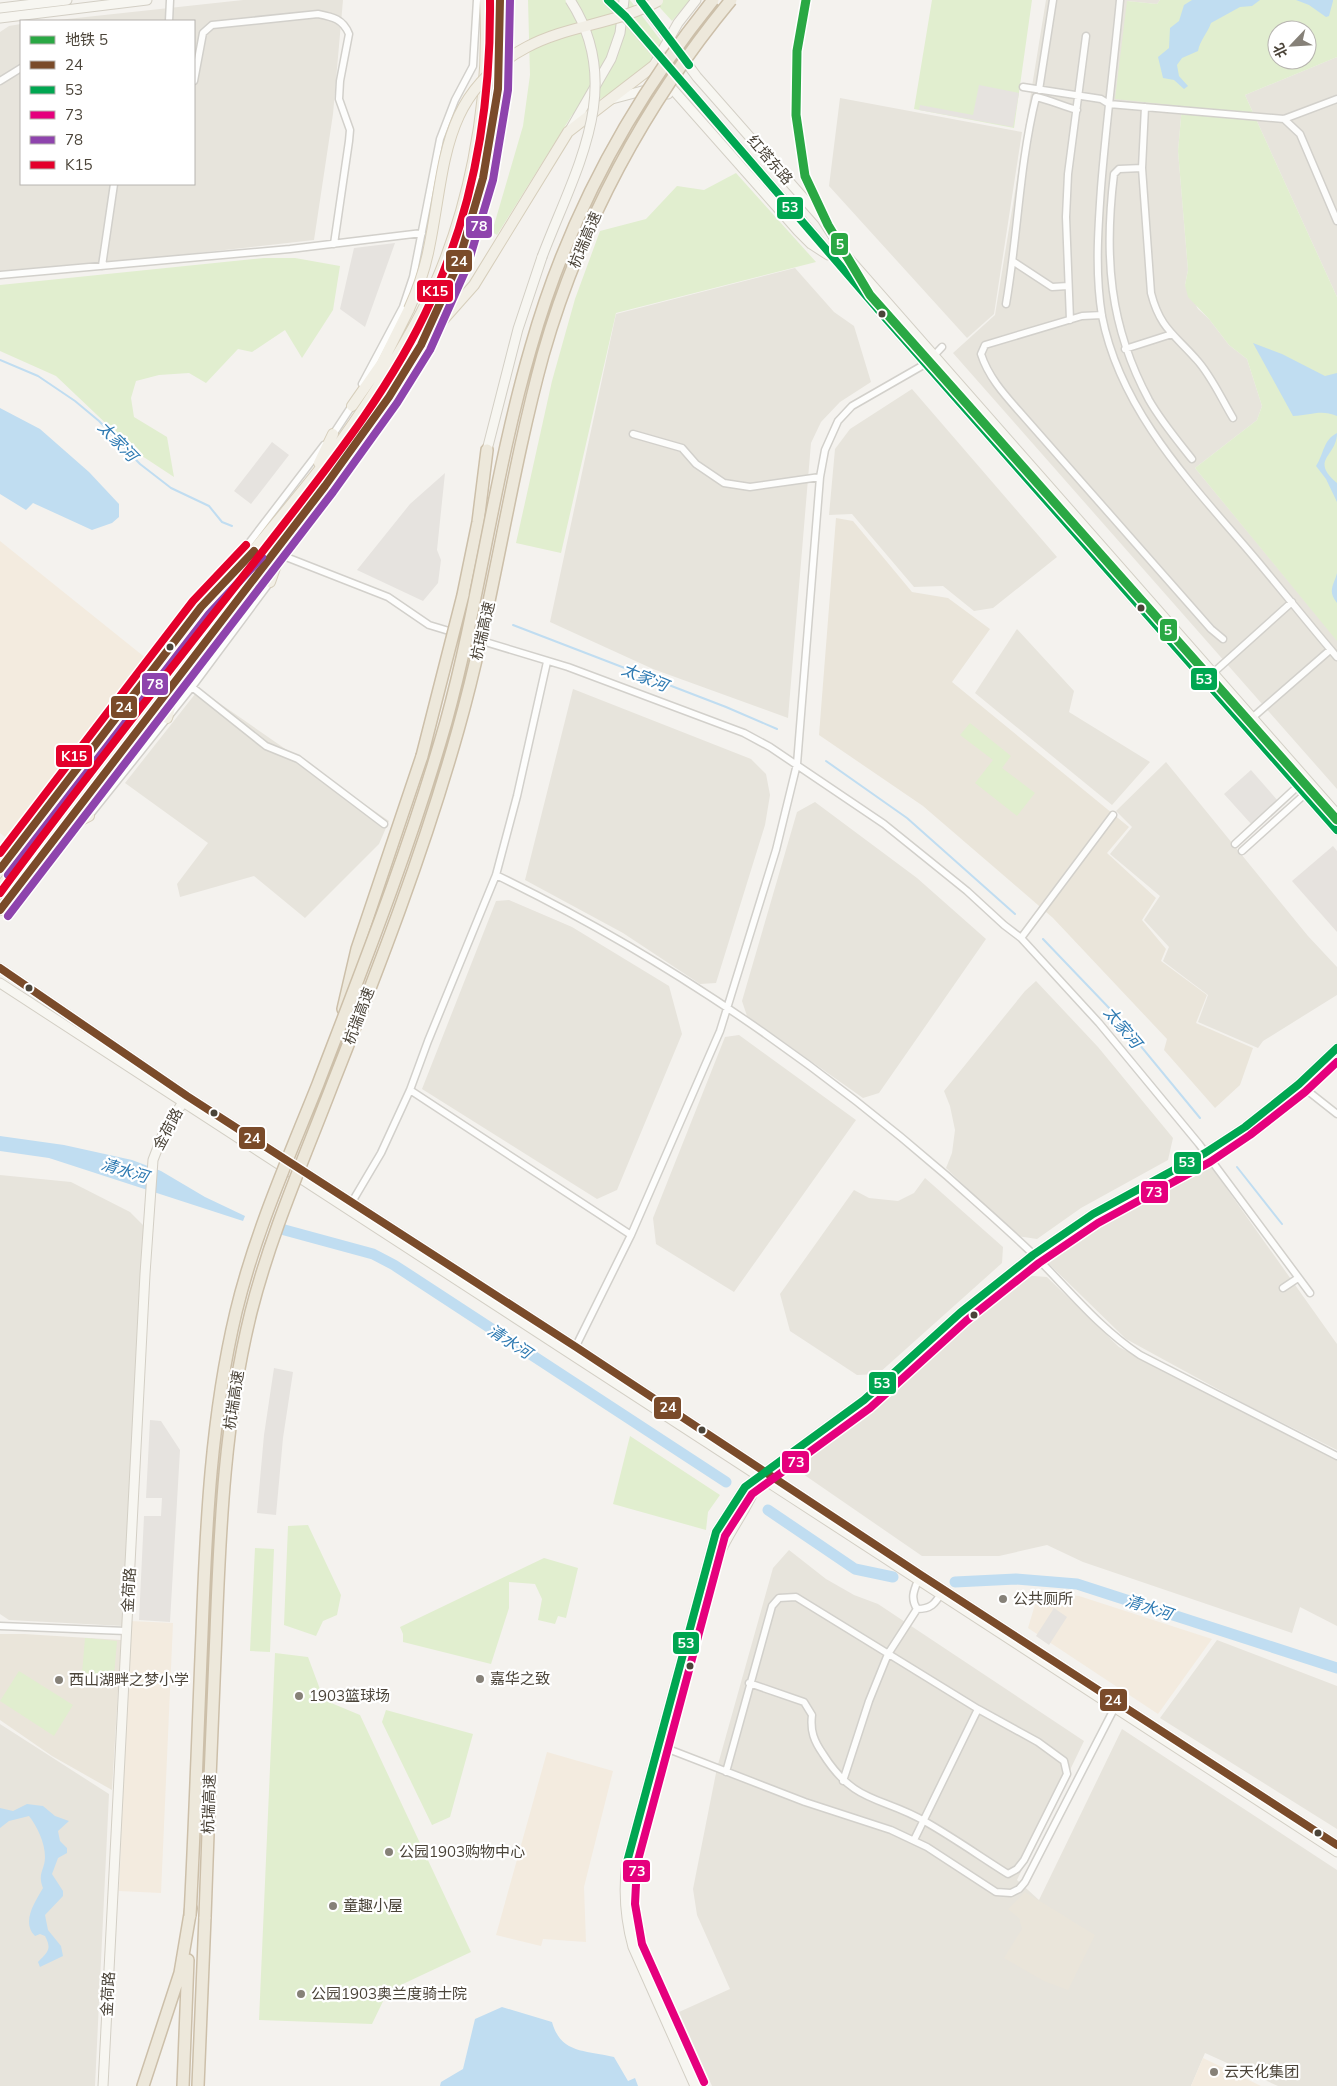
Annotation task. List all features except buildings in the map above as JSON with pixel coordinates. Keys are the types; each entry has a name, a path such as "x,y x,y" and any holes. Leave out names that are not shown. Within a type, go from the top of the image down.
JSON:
{"highway":[{"name":"杭瑞高速","path":"183,2086 206,1528 212,1452 222,1380 236,1314 254,1248 398,873 441,739 475,602 518,397 549,291 580,214 619,137 666,62 713,0"},
{"name":"杭瑞高速","path":"198,2086 223,1488 236,1382 257,1290 278,1225 401,910 445,777 483,634 534,392 568,280 600,205 640,130 688,56 731,0"},
{"path":"335,1038 357,949 397,836 428,736 463,595 478,522 487,450"},
{"path":"143,2086 180,1973 190,1913"},
{"path":"201,1997 204,2086"}],"main road":[{"path":"0,8 67,0"},
{"path":"0,18 146,0"},
{"path":"0,888 239,569 341,440 391,366 422,312 445,257 469,182 485,76 485,0"},
{"path":"0,910 179,674 277,553 286,537 339,470 380,411 421,345 455,270 482,185 499,75 500,0"},
{"path":"487,450 517,334 542,257 580,163 595,102 596,83 593,54 584,27 570,0"},
{"name":"红塔东路","path":"608,0 629,21 832,257 1337,830"},
{"path":"421,345 441,325 474,285 611,59 620,33 624,0"},
{"name":"红塔东路","path":"640,0 697,77 822,219 844,253 1337,814"},
{"path":"648,10 655,0"},
{"path":"352,406 382,363 409,309 428,256 446,150 461,111 480,84 501,63 536,42 561,33 622,17 660,0"},
{"path":"652,67 696,0"},
{"path":"568,132 677,49 718,0"},
{"path":"652,67 798,231 811,244 832,257"},
{"path":"612,99 649,91 672,95 686,103"},
{"path":"313,477 333,434"},
{"path":"270,582 277,553"},
{"path":"201,607 239,569"},
{"path":"167,718 179,674"},
{"path":"60,830 89,816"},
{"path":"0,968 187,1096 352,1202 919,1578 1116,1705 1337,1852"},
{"path":"0,983 183,1102 574,1350"},
{"path":"695,2086 633,1947 624,1903 624,1886 627,1862 714,1566 722,1546 754,1493 763,1474 864,1400 960,1313 1033,1255 1093,1214 1205,1153 1245,1128 1299,1084 1337,1048"},
{"name":"金荷路","path":"103,2086 145,1274 153,1160 163,1134 183,1102"},
{"path":"1116,1705 1337,1845"},
{"path":"662,1746 634,1864 632,1902 640,1945 703,2086"}],"street":[{"path":"169,20 170,0"},
{"path":"0,869 201,607 268,516 333,434 352,406 403,307 414,272 440,139 455,100 473,66 477,0"},
{"path":"1039,90 1053,0"},
{"path":"1120,0 1098,223 1098,271 1102,315 1108,341 1134,404 1148,425 1204,499 1337,657"},
{"path":"195,76 203,33 212,26 318,14 334,17 341,22 349,34 340,81 339,99 350,130 334,244"},
{"path":"1070,320 1066,217 1068,174 1086,36"},
{"path":"0,81 20,69"},
{"path":"1023,87 1101,99 1109,104 1284,119 1337,99"},
{"path":"1006,304 1014,262 1020,179 1027,133 1036,97 1076,110"},
{"path":"1146,107 1142,168 1151,293 1156,312 1172,334 1197,360 1233,418"},
{"path":"1284,119 1300,134 1337,221"},
{"path":"1142,168 1119,169 1114,174 1110,260 1114,308 1126,349 1150,401 1192,458"},
{"path":"102,266 114,185"},
{"path":"0,275 334,244 422,233"},
{"path":"1014,262 1052,287 1068,286"},
{"path":"1102,315 1070,320 985,345 981,354 983,362 1000,389 1018,410 1211,629 1223,639"},
{"path":"1126,349 1172,334"},
{"path":"574,1350 631,1235 720,1031 776,850 797,764 820,477 825,450 838,421 852,406 926,363 942,347"},
{"path":"633,434 682,448 696,464 724,483 750,487 820,477"},
{"path":"258,546 388,597 429,626 623,686 744,733 797,764 884,824 967,890 1004,925 1021,938 1099,1023 1205,1153 1310,1293"},
{"path":"89,816 192,687 270,582"},
{"path":"1213,673 1292,602"},
{"path":"1252,718 1330,650"},
{"path":"352,1202 381,1152 410,1090 496,875 517,796 547,662"},
{"path":"192,687 266,746 298,759 384,824"},
{"path":"1235,844 1298,786"},
{"path":"1242,851 1305,794"},
{"path":"1021,938 1113,815"},
{"path":"496,875 603,931 728,1007 887,1124 1033,1255 1117,1340 1140,1355 1337,1456"},
{"path":"1299,1084 1337,1114"},
{"path":"410,1090 631,1235"},
{"path":"1284,1288 1298,1278"},
{"path":"917,1609 912,1602 912,1596 919,1578"},
{"path":"917,1609 926,1609 935,1604 942,1592"},
{"path":"726,1772 750,1683 772,1606 779,1598 796,1597 978,1709 1038,1742 1064,1762 1067,1774 1024,1860 1016,1869 1008,1874 924,1821 862,1795 842,1781 815,1742 811,1727 812,1715 804,1702 750,1683"},
{"path":"842,1781 869,1701 888,1654 917,1609"},
{"path":"0,1626 126,1631"},
{"path":"662,1746 805,1802 891,1830 914,1840 996,1892 1011,1893 1019,1889 1024,1882 1116,1705"},
{"path":"914,1840 978,1709"}],"shaded area":[{"path":"243,0 343,0 333,114 314,240 0,275 0,32 9,26 20,24 20,185 195,185 195,20 58,20"},
{"path":"1046,0 1160,0 1157,4 1127,1 1182,106 1178,151 1188,270 1185,285 1198,309 1209,319 1229,345 1247,359 1262,406 1257,420 1195,468 1337,640 1337,789 953,353 995,315"},
{"path":"1337,57 1337,297 1245,95 1306,70 1317,70 1317,65"},
{"path":"979,85 1019,93 1013,127 919,110 920,105 973,115"},
{"path":"840,98 1022,132 994,314 967,338 829,186"},
{"path":"395,243 365,327 340,309 354,248"},
{"path":"795,268 834,312 854,326 871,382 840,402 821,422 811,443 788,718 653,669 550,622 616,314"},
{"path":"912,389 1057,557 993,608 974,611 943,586 914,587 852,514 829,515 835,449 850,429"},
{"path":"272,442 289,455 251,504 234,491"},
{"path":"445,473 437,550 441,560 438,583 423,601 357,570 410,504"},
{"path":"836,518 853,521 912,592 948,598 990,629 952,682 1129,827 1107,853 1156,898 1142,920 1166,949 1161,961 1207,995 1196,1023 1253,1048 1240,1085 1215,1108 1164,1050 1167,1039 1053,918 923,806 819,735"},
{"path":"0,541 147,659 5,837 0,833"},
{"path":"1017,629 1074,691 1069,712 1150,762 1112,805 975,693"},
{"path":"199,689 389,821 379,844 305,918 254,876 180,897 177,884 208,843 125,783"},
{"path":"573,689 751,759 766,774 770,795 765,825 716,983 700,984 623,933 525,880"},
{"path":"1166,762 1308,936 1337,967 1337,995 1263,1041 1258,1048 1198,1022 1208,995 1163,961 1169,947 1144,920 1160,896 1110,854 1132,827 1116,811"},
{"path":"1251,770 1278,801 1252,825 1224,794"},
{"path":"815,802 917,878 986,939 879,1093 863,1098 747,1016 742,1001 797,812"},
{"path":"1333,846 1337,851 1337,932 1292,881"},
{"path":"509,900 572,927 669,986 682,1034 617,1190 597,1199 422,1089 496,901"},
{"path":"1036,981 1098,1047 1173,1138 1168,1160 1081,1208 1037,1239 1017,1236 946,1168 952,1153 955,1130 950,1106 944,1091 1025,991"},
{"path":"739,1035 856,1120 734,1292 656,1244 653,1218 725,1037"},
{"path":"1205,1158 1337,1344 1337,1450 1245,1404 1126,1339 1046,1261 1049,1248 1097,1216"},
{"path":"0,1175 71,1182 130,1212 144,1226 124,1626 9,1620 0,1614"},
{"path":"925,1178 1003,1247 1002,1263 878,1374 857,1375 790,1331 780,1294 854,1190 869,1198 898,1201 914,1193"},
{"path":"1021,1275 1047,1277 1119,1347 1337,1459 1337,1626 1300,1607 1292,1633 1083,1562 1047,1545 999,1556 922,1556 803,1474 805,1461 848,1428"},
{"path":"274,1368 293,1372 283,1438 276,1515 257,1513 264,1435"},
{"path":"150,1420 161,1421 180,1450 170,1622 139,1620 144,1516 161,1516 162,1498 146,1498"},
{"path":"789,1550 826,1579 854,1595 878,1604 1084,1741 1017,1880 1039,1900 1122,1729 1337,1870 1337,2086 1278,2086 1205,2053 1191,2086 712,2086 679,2012 730,1989 697,1915 693,1889 717,1768 773,1568"},
{"path":"1039,1591 1079,1596 1212,1639 1158,1714 1028,1628"},
{"path":"1054,1608 1067,1617 1049,1645 1036,1636"},
{"path":"130,1621 173,1623 161,1893 119,1891"},
{"name":"西山湖畔之梦小学","path":"0,1634 121,1640 112,1790 52,1756 0,1720"},
{"path":"1217,1640 1337,1686 1337,1829 1160,1718"},
{"path":"0,1724 109,1794 95,2086 0,2086"},
{"path":"547,1752 613,1771 584,1887 586,1942 543,1939 541,1946 496,1935"},
{"path":"1025,1892 1095,1935 1068,1990 1044,1981 1004,1958 1022,1929 1019,1918 1008,1909"},
{"name":"云天化集团","path":"1203,2058 1261,2086 1191,2086"}],"green space":[{"path":"528,0 630,0 662,42 648,66 609,94 572,115 497,235 492,232 523,126 530,75"},
{"path":"653,0 690,0 672,21"},
{"path":"932,0 1032,0 1014,128 914,109"},
{"path":"1160,0 1337,0 1337,57 1317,65 1317,20 1267,20 1267,70 1306,70 1245,95 1337,297 1337,641 1195,468 1257,420 1262,406 1247,359 1229,345 1209,319 1188,297 1185,285 1188,270 1178,151 1182,106 1115,99 1127,1 1157,4"},
{"path":"736,173 816,262 616,313 561,553 516,543 552,381 575,299 600,231 646,219 677,186 704,190"},
{"path":"264,258 295,258 340,266 333,310 302,358 285,330 252,352 238,349 206,383 189,373 159,375 136,381 131,398 134,417 167,437 174,477 136,452 56,376 0,351 0,285"},
{"path":"970,723 1011,756 1002,768 1035,793 1017,816 975,783 993,760 960,735"},
{"path":"630,1436 720,1495 708,1512 706,1530 613,1504"},
{"path":"308,1525 341,1595 337,1615 323,1621 316,1636 284,1625 288,1526"},
{"path":"255,1548 274,1549 270,1652 250,1651"},
{"path":"544,1558 578,1568 566,1618 558,1616 555,1624 538,1620 542,1599 535,1584 509,1582 509,1608 491,1664 403,1642 403,1634 400,1627"},
{"path":"85,1638 117,1641 114,1676 82,1673"},
{"path":"275,1653 308,1657 324,1700 360,1715 471,1952 388,1991 372,2024 259,2020"},
{"path":"19,1671 73,1705 54,1736 0,1701"},
{"path":"386,1710 473,1734 450,1817 432,1825 382,1722"}],"water":[{"path":"1192,0 1260,0 1252,6 1240,7 1211,23 1198,51 1182,58 1177,65 1179,76 1188,86 1184,89 1174,80 1163,78 1158,57 1169,48 1170,28 1179,21 1184,5"},
{"path":"1296,0 1333,1 1329,16 1326,17 1309,5"},
{"path":"1253,343 1282,354 1325,376 1337,373 1337,416 1321,413 1293,416"},
{"path":"0,408 40,429 89,472 119,504 119,517 112,523 92,530 33,503 26,510 0,494"},
{"path":"1337,433 1333,448 1326,458 1325,468 1337,483 1337,502 1326,479 1316,466 1326,443"},
{"path":"1337,573 1337,603 1332,595 1332,591"},
{"path":"0,1136 64,1145 132,1160 161,1171 205,1197 245,1216 243,1221 49,1158 0,1151"},
{"path":"27,1804 43,1806 55,1816 69,1821 58,1831 60,1841 67,1848 67,1853 58,1858 52,1874 63,1891 63,1896 45,1915 48,1930 61,1946 63,1956 40,1967 38,1962 48,1950 48,1944 45,1936 40,1934 35,1936 29,1925 29,1918 43,1888 41,1875 45,1852 42,1841 38,1830 29,1816 9,1821 0,1828 0,1808 13,1811"},
{"path":"502,2007 552,2022 561,2040 576,2049 614,2057 628,2081 635,2078 638,2086 440,2086 441,2082 463,2069 475,2019"}],"waterway":[{"name":"太家河","path":"0,360 38,376 75,401 99,421 140,464 171,488 209,506 222,522 232,526"},
{"name":"太家河","path":"513,625 726,707 777,729"},
{"name":"太家河","path":"826,761 907,818 1015,914"},
{"name":"太家河","path":"1043,939 1111,1010 1200,1118"},
{"name":"太家河","path":"1237,1167 1282,1224"},
{"name":"清水河","path":"281,1229 373,1254 394,1265 726,1482"},
{"name":"清水河","path":"768,1510 855,1569 893,1577"},
{"name":"清水河","path":"955,1582 1016,1579 1077,1584 1337,1668"}],"metro line":[{"name":"5","path":"806,0 797,51 796,115 805,176 828,225 870,295 1337,820"}],"transit line":[{"name":"K15","path":"0,893 349,438 373,404 414,336 446,265 459,229 469,191 483,116 490,39 490,0"},
{"name":"24","path":"0,910 325,486 389,397 421,345 458,264 483,178 498,89 500,0"},
{"name":"78","path":"8,916 333,492 397,403 430,350 467,267 493,180 508,90 510,0"},
{"name":"53","path":"608,0 626,17 887,320 1337,830"},
{"name":"53","path":"640,0 689,65"},
{"name":"K15","path":"0,853 193,601 246,545"},
{"name":"24","path":"0,869 201,607 254,551"},
{"name":"78","path":"8,875 209,614 262,557"},
{"name":"24","path":"0,968 187,1096 576,1347 921,1575 1337,1845"},
{"name":"53","path":"627,1862 716,1532 745,1487 864,1400 960,1313 1033,1255 1093,1214 1205,1153 1245,1127 1299,1084 1337,1048"},
{"name":"73","path":"704,2082 642,1944 635,1904 637,1864 725,1536 752,1494 870,1408 966,1321 1039,1263 1098,1223 1210,1162 1250,1135 1305,1092 1337,1062"}],"place":[{"name":"公共厕所","path":"1003,1599"},
{"name":"嘉华之致","path":"480,1679"},
{"name":"西山湖畔之梦小学","path":"59,1680"},
{"name":"1903篮球场","path":"299,1696"},
{"name":"公园1903购物中心","path":"389,1852"},
{"name":"童趣小屋","path":"333,1906"},
{"name":"公园1903奥兰度骑士院","path":"301,1994"},
{"name":"云天化集团","path":"1214,2072"}]}
